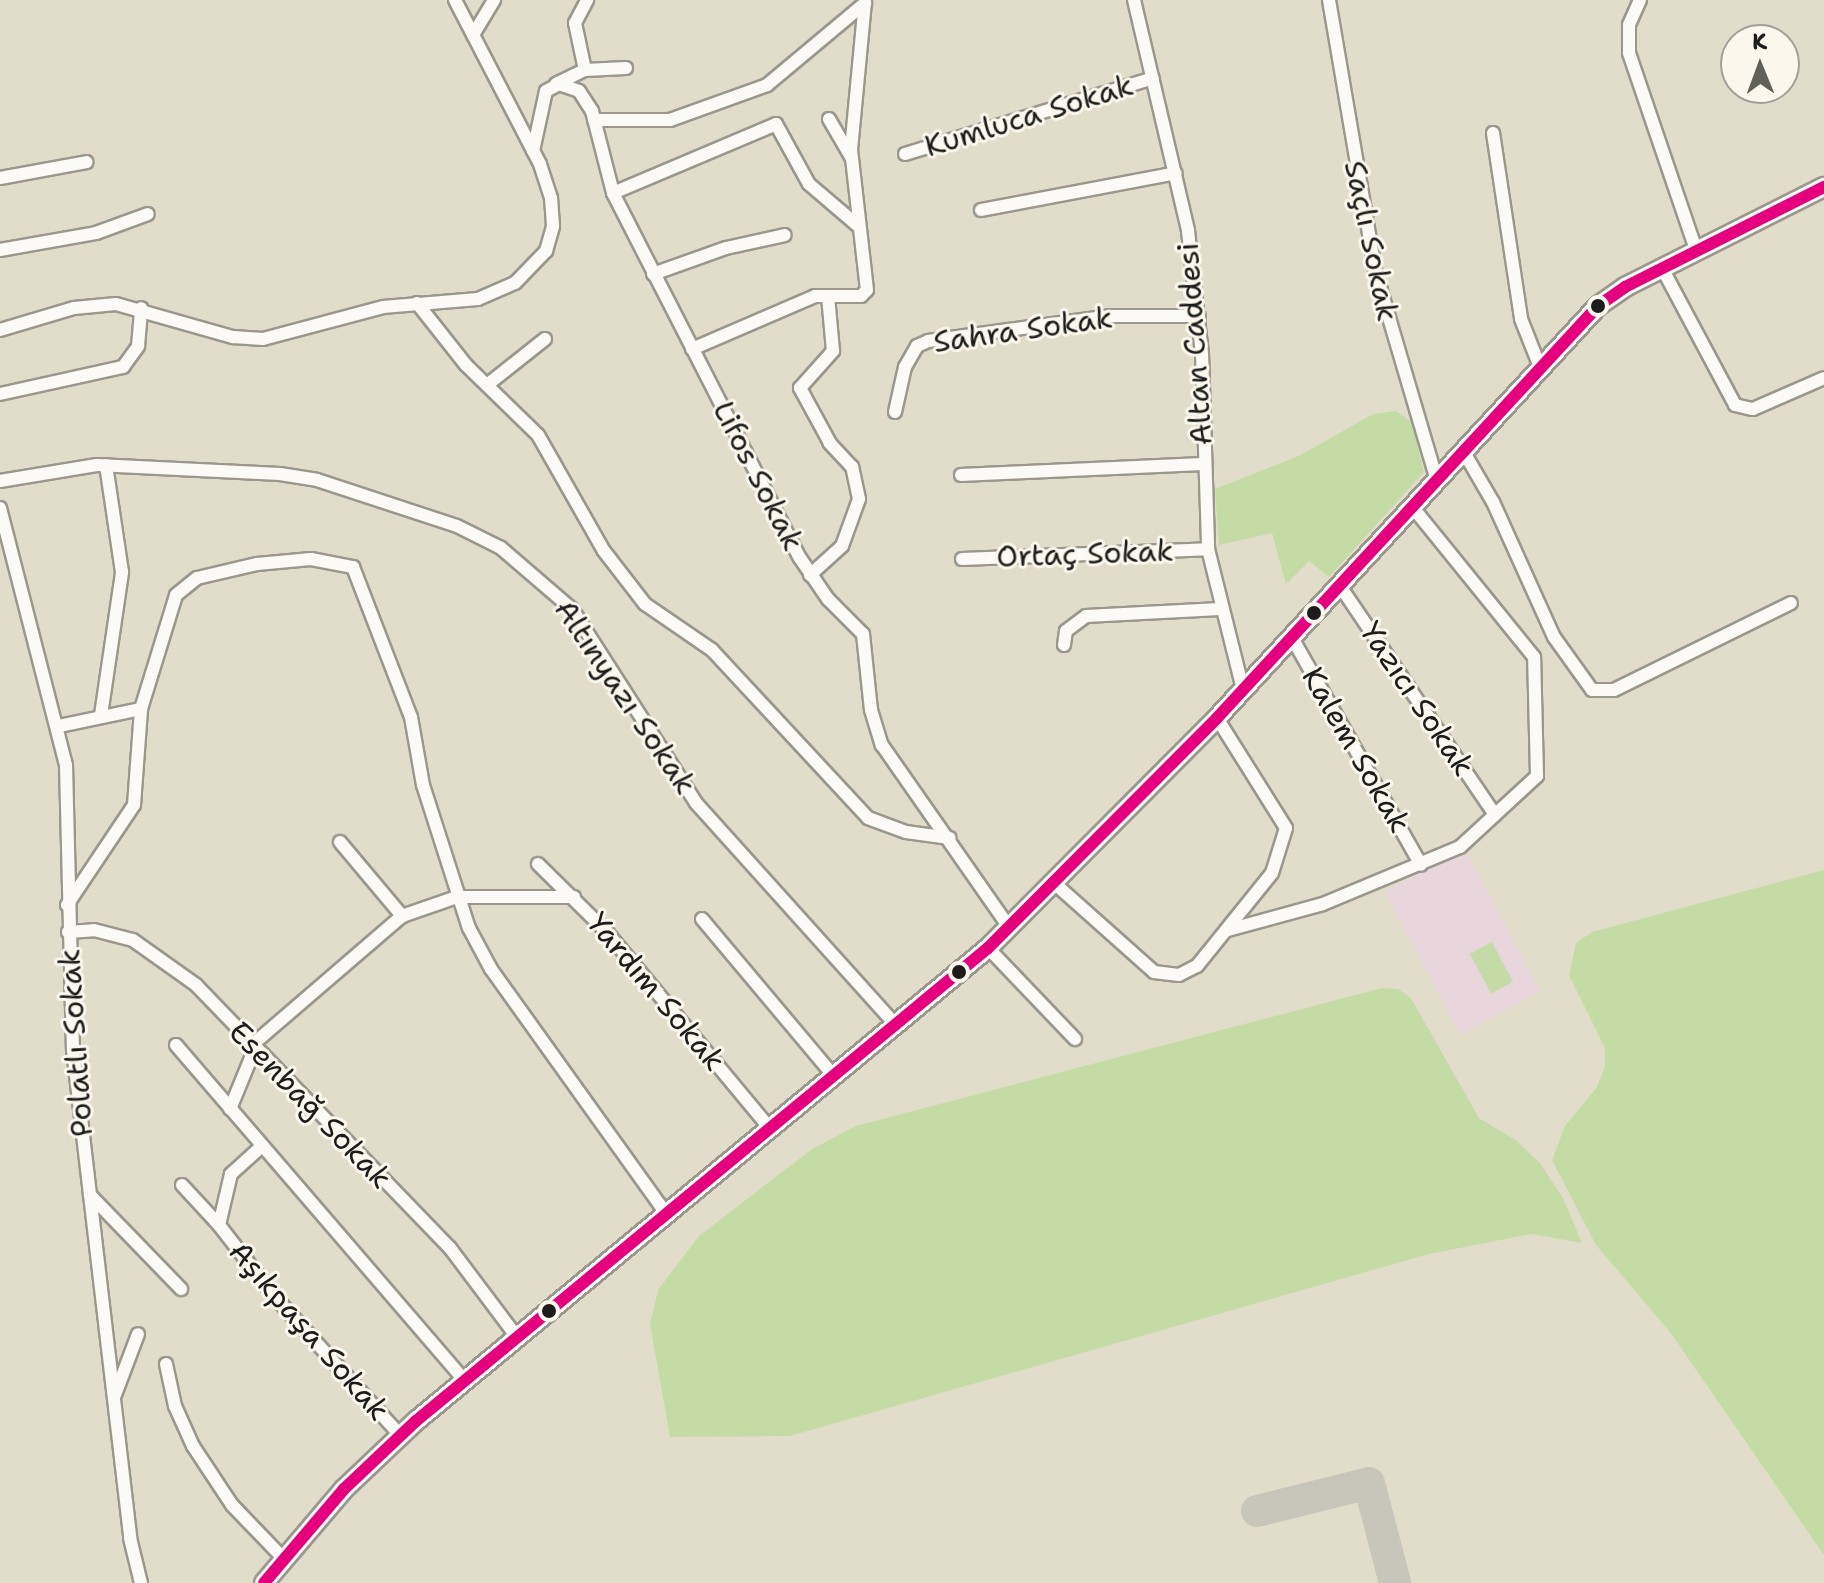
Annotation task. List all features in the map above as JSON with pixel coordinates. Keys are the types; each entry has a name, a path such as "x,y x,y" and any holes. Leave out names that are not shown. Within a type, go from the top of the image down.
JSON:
{"street":[{"path":"0,330 89,305 141,308 254,339 417,303 464,302 500,292 522,278 546,251 553,207 533,151 455,0"},
{"path":"473,35 494,0"},
{"path":"585,70 575,23 587,0"},
{"name":"Altan Caddesi","path":"1134,0 1176,173 1199,316 1202,464 1208,549 1220,609 1243,689"},
{"name":"Saçlı Sokak","path":"1329,0 1375,270 1436,477"},
{"path":"1640,0 1629,25 1629,53 1696,250"},
{"path":"594,120 670,120 767,85 865,3 857,53 852,159 857,225 867,290 861,296 815,296 692,349"},
{"path":"533,151 543,95 554,85 585,70 626,68"},
{"name":"Kumluca Sokak","path":"905,154 1153,78"},
{"name":"Lifos Sokak","path":"554,85 579,91 594,120 613,193 810,575 863,634 877,734 1009,927"},
{"path":"829,119 852,159"},
{"path":"613,193 776,124 809,184 857,225"},
{"path":"1493,133 1521,319 1540,367"},
{"path":"0,178 87,162"},
{"path":"981,210 1176,173"},
{"path":"264,1583 283,1558 400,1435 831,1073 988,948 1217,718 1436,477 1598,306 1696,250 1824,187"},
{"path":"0,250 96,233 148,214"},
{"path":"653,274 726,248 785,235"},
{"path":"1662,268 1735,405 1753,409 1824,378"},
{"path":"810,575 837,554 859,499 852,467 830,443 800,388 833,351 828,296"},
{"path":"417,303 487,385 538,435 604,551 645,604 712,650 868,818 906,832 950,838"},
{"path":"0,394 123,367 138,346 141,308"},
{"name":"Sahra Sokak","path":"895,412 905,367 917,346 928,341 1111,316 1199,316"},
{"path":"487,385 545,339"},
{"path":"1462,449 1493,502 1554,637 1592,690 1614,690 1791,603"},
{"path":"961,475 1202,464"},
{"path":"101,715 122,563 106,465"},
{"name":"Altınyazı Sokak","path":"0,481 106,465 211,467 317,480 457,526 515,558 581,622 696,803 894,1023"},
{"path":"1228,930 1323,904 1460,847 1537,776 1534,657 1411,505"},
{"name":"Polatlı Sokak","path":"0,508 59,726 67,784 67,905 73,1050 130,1538 141,1583"},
{"name":"Ortaç Sokak","path":"962,559 1208,549"},
{"path":"67,905 134,805 141,709 169,608 186,585 206,575 287,560 353,567 411,717 423,785 457,897 491,969 665,1212"},
{"name":"Yazıcı Sokak","path":"1338,583 1495,815"},
{"path":"1064,645 1066,631 1086,616 1220,609"},
{"name":"Kalem Sokak","path":"1291,636 1421,865"},
{"path":"59,726 141,709"},
{"path":"1053,882 1160,974 1192,970 1272,873 1286,828 1217,718"},
{"path":"340,842 402,916"},
{"name":"Yardım Sokak","path":"538,864 574,897 768,1126"},
{"path":"230,1109 254,1046 402,916 457,897 574,897"},
{"path":"702,919 831,1073"},
{"name":"Esenbağ Sokak","path":"68,932 108,932 145,946 196,985 450,1248 516,1336"},
{"path":"988,948 1075,1039"},
{"path":"176,1045 464,1380"},
{"name":"Aşıkpaşa Sokak","path":"262,1146 231,1174 219,1225 274,1296 400,1435"},
{"path":"182,1185 219,1225"},
{"path":"90,1195 181,1289"},
{"path":"115,1397 138,1334"},
{"path":"166,1364 175,1406 193,1446 232,1505 283,1558"}],"shaded area":[{"path":"1465,849 1541,991 1460,1034 1385,892"}],"green space":[{"path":"1396,411 1412,422 1424,472 1329,577 1309,561 1286,584 1272,533 1219,545 1215,489 1301,455 1373,414"},
{"path":"1824,870 1824,1555 1670,1332 1596,1245 1552,1160 1565,1126 1597,1087 1605,1067 1605,1048 1569,975 1576,943 1592,932"},
{"path":"1492,942 1513,982 1491,993 1470,954"},
{"path":"1382,988 1398,989 1411,998 1479,1118 1517,1141 1540,1163 1563,1198 1582,1243 1531,1234 1429,1254 790,1436 670,1437 650,1324 658,1290 699,1236 812,1149 856,1126"}],"taxiway":[{"path":"1257,1511 1369,1483 1395,1583"}],"transit line":[{"path":"264,1583 344,1489 416,1421 988,948 1217,718 1598,306 1625,287 1824,187"}]}
